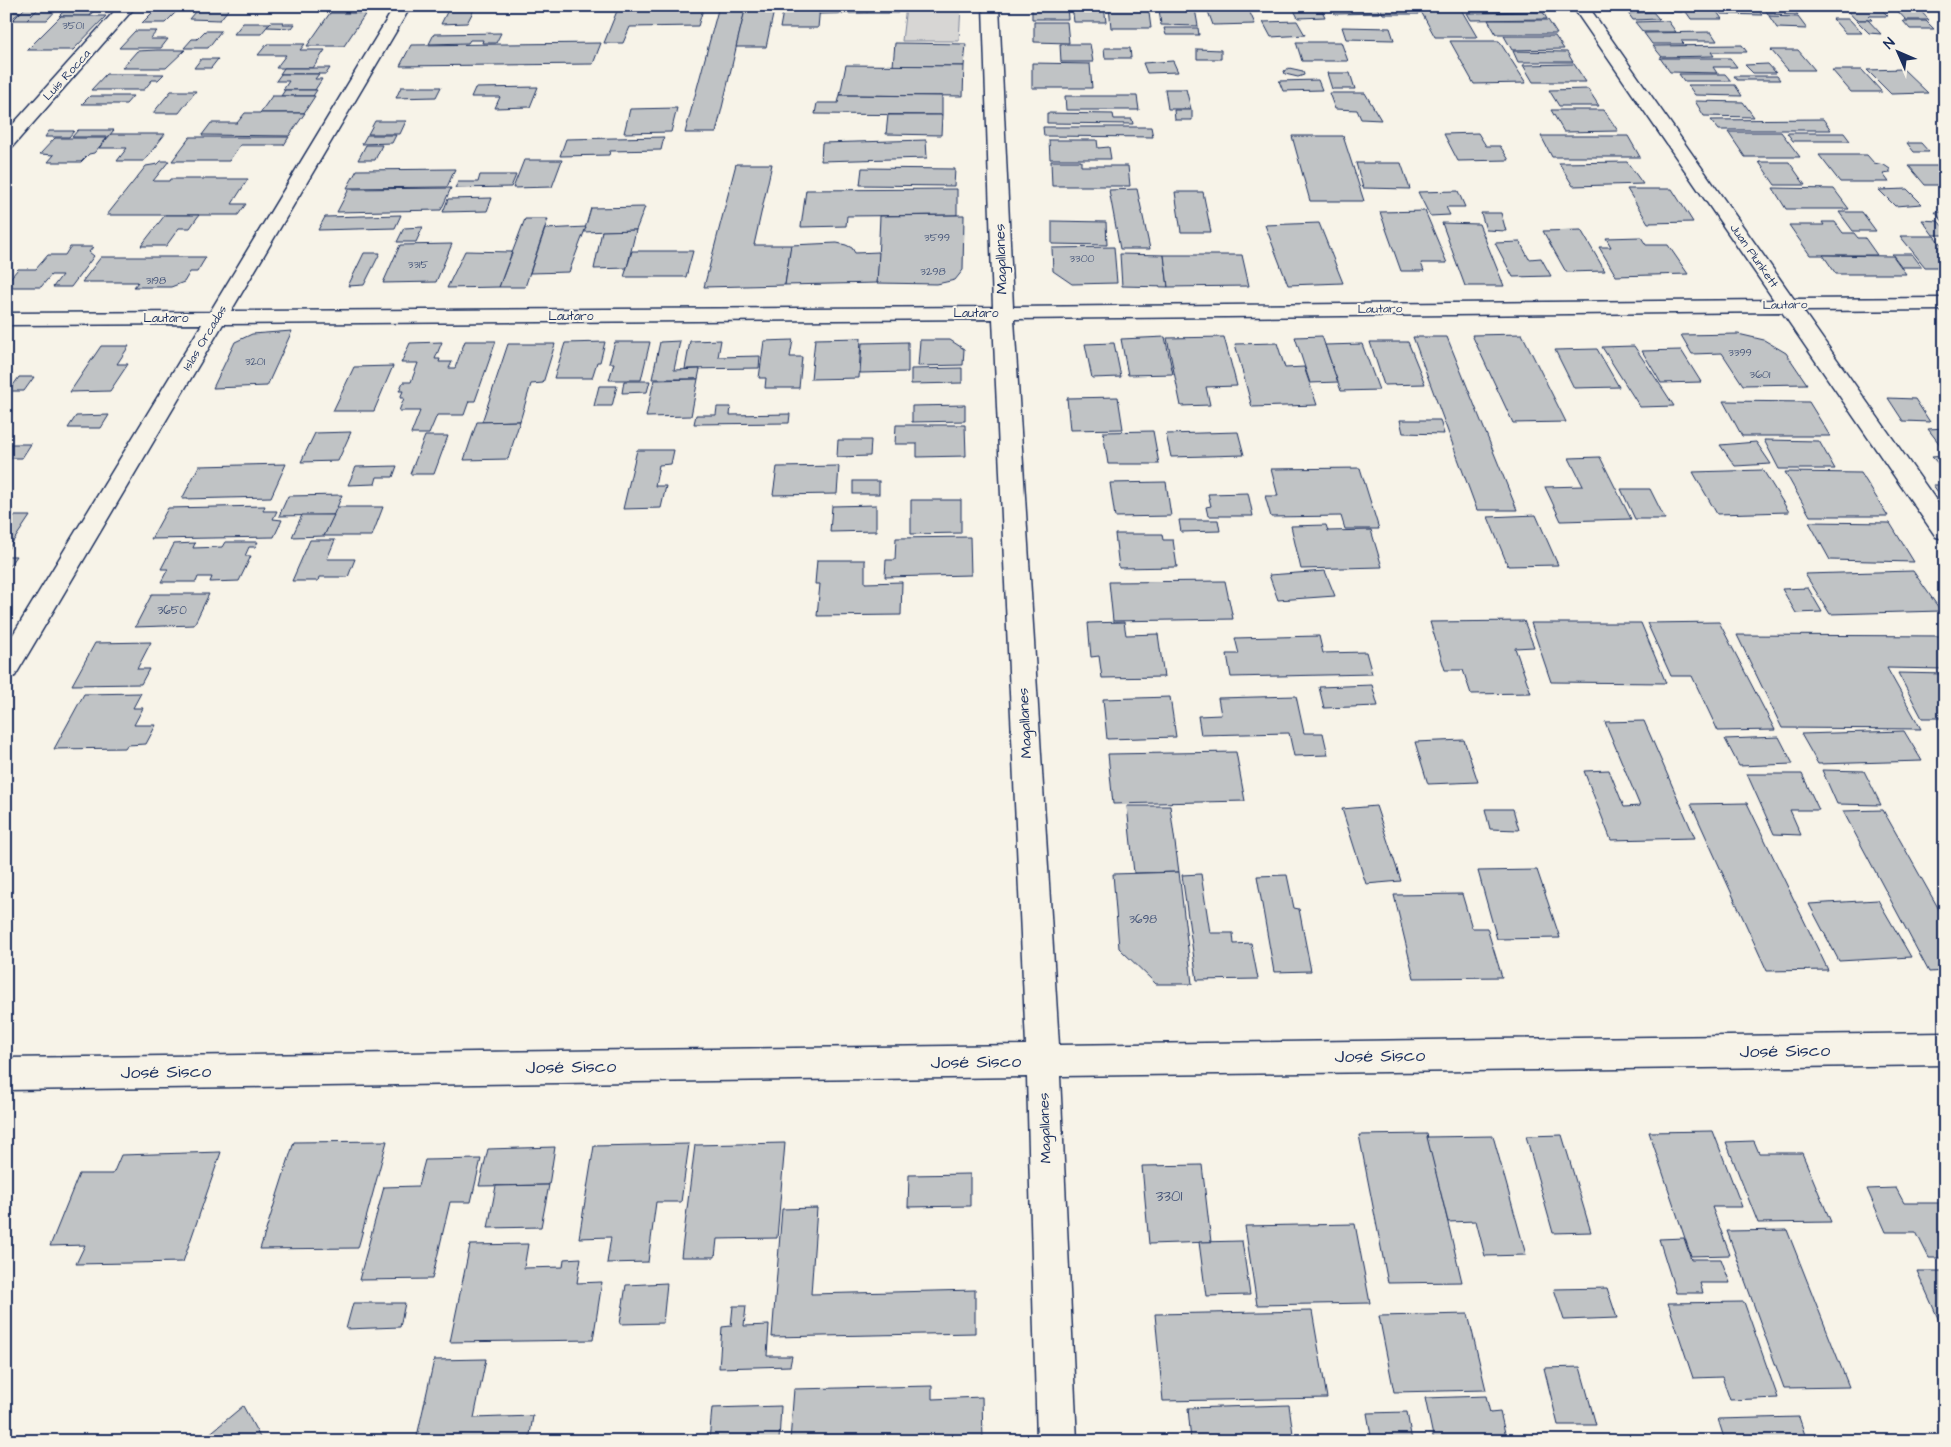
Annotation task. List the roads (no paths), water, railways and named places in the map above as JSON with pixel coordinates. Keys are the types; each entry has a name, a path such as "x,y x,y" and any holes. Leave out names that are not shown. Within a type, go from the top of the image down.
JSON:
{"street":[{"name":"Luis Rocca","path":"6,143 128,6"},
{"name":"Islas Orcadas","path":"6,669 403,6"},
{"name":"Magallanes","path":"991,6 1003,313 1043,1061 1058,1441"},
{"name":"Juan Plunkett","path":"1580,6 1945,531"},
{"name":"Lautaro","path":"6,320 1945,304"},
{"name":"José Sisco","path":"6,1074 1945,1049"}]}
